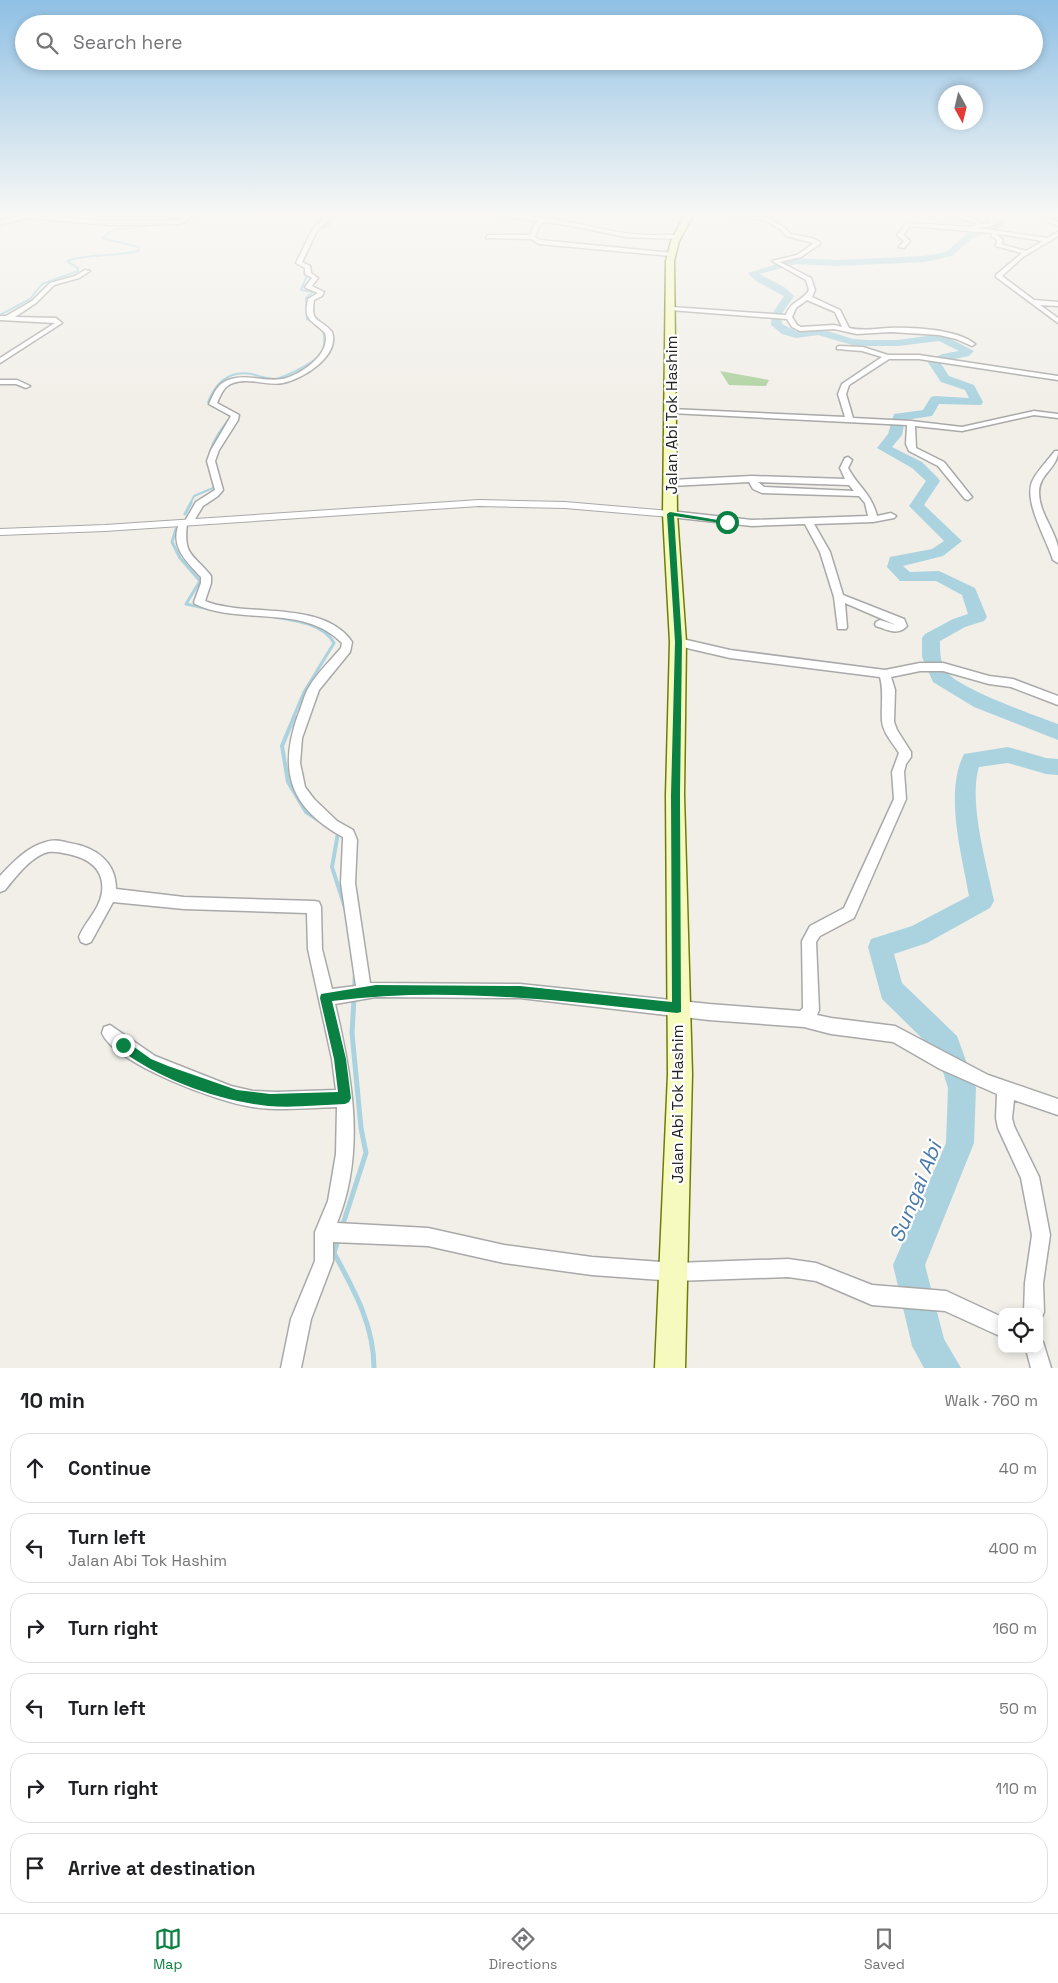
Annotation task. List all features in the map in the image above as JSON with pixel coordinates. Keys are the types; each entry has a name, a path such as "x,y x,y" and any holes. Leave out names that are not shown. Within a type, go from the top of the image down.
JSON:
{"main road":[{"name":"Jalan Abi Tok Hashim","path":"670,1368 679,1125 675,795 678,642 670,514 671,279"}],"street":[{"path":"3,318 34,302 52,284 70,279"},
{"path":"314,279 308,287 320,290 321,294 310,300 310,317 327,328 330,342 325,354 320,360 286,380 241,378 231,382 219,391 214,404 235,415 234,420 215,450 211,461 219,490 198,504 186,522 181,536 184,553 206,576 206,583 199,602 225,609 264,613 327,625 336,630 347,642 346,649 314,688 305,707 294,748 294,763 299,788 310,803 332,825 348,834 350,840 348,883 361,992"},
{"path":"809,279 812,290 809,297 793,306 789,317 794,326 800,329 846,329 857,332 891,330 939,334 958,337 972,344"},
{"path":"1002,279 1058,321"},
{"path":"809,297 838,311 846,329"},
{"path":"1029,301 1058,304"},
{"path":"672,309 789,317"},
{"path":"0,361 59,323 56,320 3,318"},
{"path":"840,348 863,349 887,357 906,356 931,359 1058,378"},
{"path":"849,418 842,394 844,387 859,374 887,357"},
{"path":"0,382 16,382 26,386"},
{"path":"671,412 849,418 962,429 1034,413 1058,416"},
{"path":"907,423 912,450 941,464 968,497"},
{"path":"1058,453 1036,482 1034,488 1036,504 1058,560"},
{"path":"848,460 844,468 852,482 870,502 873,519"},
{"path":"752,479 756,487 762,490 863,494"},
{"path":"671,483 752,479 852,482"},
{"path":"0,532 105,528 489,503 565,505 670,514 737,523 809,522 873,519 891,516"},
{"path":"809,522 825,552 839,597 842,626"},
{"path":"839,597 900,621 902,626 896,628 880,624"},
{"path":"678,642 730,654 885,674 920,666 943,667 989,680 1013,682 1058,701"},
{"path":"804,1019 812,1010 809,941 816,930 849,913 900,799 902,786 897,773 900,762 905,758 905,752 891,731 888,722 889,690 885,674"},
{"path":"0,886 24,859 46,847 55,846 80,849 94,856 109,874 109,895 86,937"},
{"path":"109,895 184,903 314,907 315,949 329,997 345,1098 344,1167 324,1261 301,1319 291,1368"},
{"path":"329,997 361,992 520,991 677,1008 804,1019 831,1026 895,1034 946,1063 985,1082 1058,1107"},
{"path":"110,1032 128,1050 147,1063 223,1092 270,1100 345,1098"},
{"path":"1006,1088 1004,1118 1006,1128 1030,1177 1041,1235 1039,1262 1034,1283 1034,1308"},
{"path":"329,1232 355,1235 428,1237 538,1260 675,1272 788,1268 816,1272 872,1295 946,1301 998,1325"},
{"path":"1037,1353 1040,1368"}],"green space":[{"path":"720,371 769,380 766,386 729,385"}],"waterway":[{"path":"0,315 30,299 42,284 56,279"},
{"path":"306,279 301,290 313,292 306,298 307,319 315,323"},
{"name":"Sungai Abi","path":"760,279 789,296 777,314"},
{"name":"Sungai Abi","path":"777,317 777,325 781,329 796,335 818,331 852,342 868,343 898,343 941,337 968,351 965,354 946,356 933,361 945,379 970,388 977,402 935,400 927,413 899,417 895,435 884,448 923,469 933,481 916,506 954,541 937,553 896,561 895,567 906,577 939,576 969,592 978,617 959,623 931,638 931,657 940,677 981,702 1058,732"},
{"path":"212,404 208,402 215,389 220,383 231,376 244,373 275,379 311,362 319,356 322,350 323,330"},
{"path":"211,472 209,464 211,448 218,434 232,415 230,414"},
{"path":"190,504 194,496 213,488 214,482"},
{"path":"185,514 191,503"},
{"path":"176,529 172,542 180,558 200,581 186,604 209,609"},
{"path":"270,616 297,621 315,627 329,636 334,643 304,692 293,718"},
{"path":"294,717 282,746 288,782 306,812 320,821"},
{"name":"Sungai Abi","path":"944,1368 929,1346 909,1265 960,1143 962,1088 948,1045 891,990 880,947 918,935 982,901 968,827 965,778 971,760 1008,755 1046,766 1058,767"},
{"path":"336,831 338,833 332,867 346,911"},
{"path":"354,989 355,973"},
{"path":"342,1227 366,1153 361,1128 352,1033 354,998"},
{"path":"338,1240 334,1253 362,1308 367,1322 371,1337 374,1368"}],"route":[{"path":"123,1045 147,1063 166,1072 237,1096 270,1100 345,1098 340,1059 325,998 332,996 376,990 520,991 677,1008 675,795 678,642 670,514 727,522"}]}
